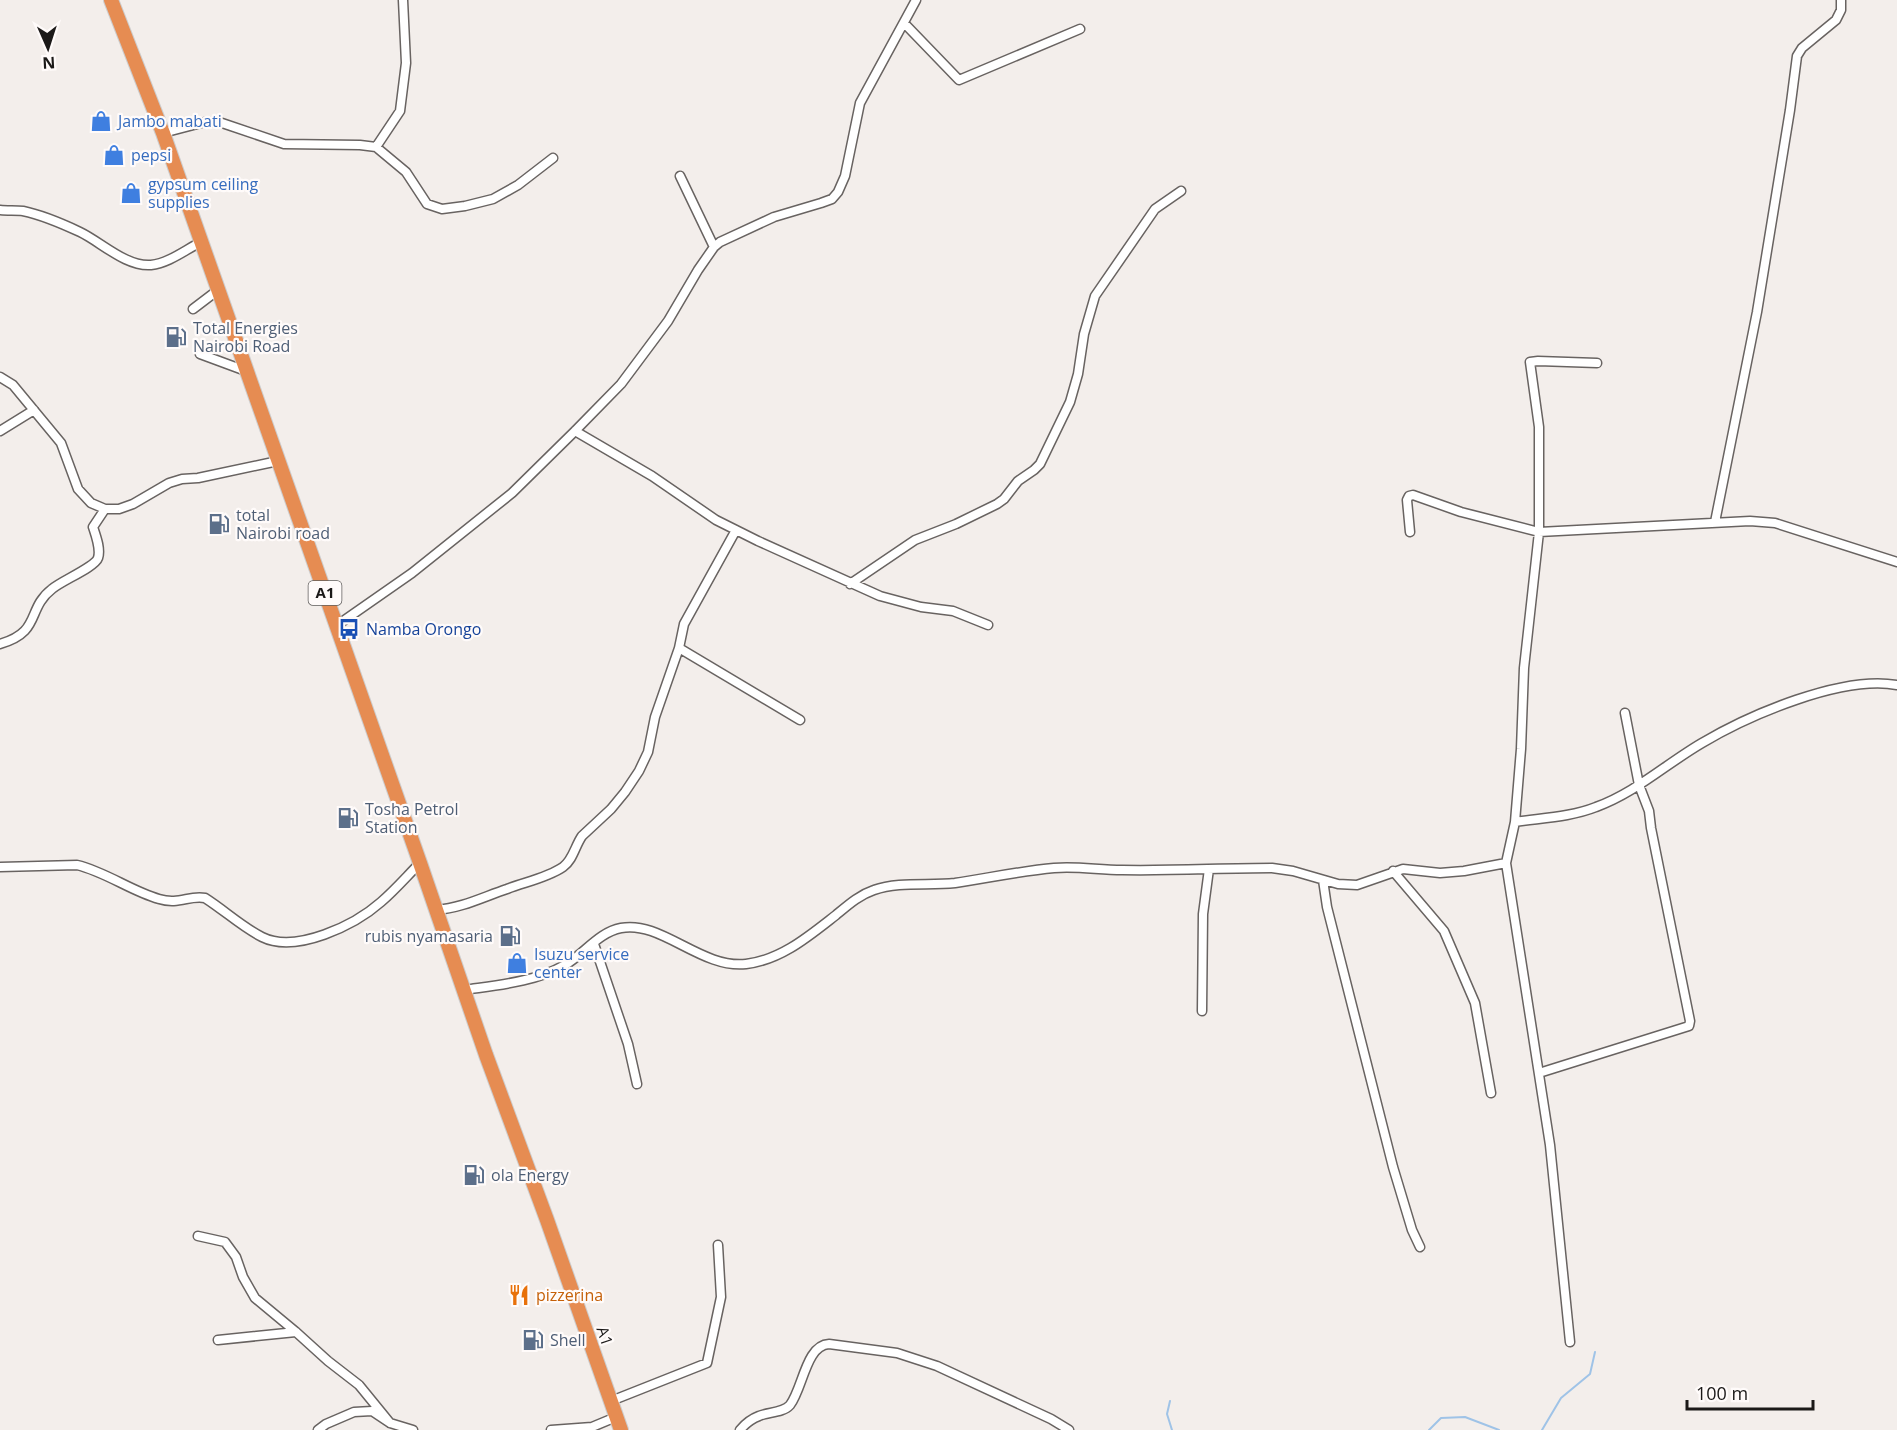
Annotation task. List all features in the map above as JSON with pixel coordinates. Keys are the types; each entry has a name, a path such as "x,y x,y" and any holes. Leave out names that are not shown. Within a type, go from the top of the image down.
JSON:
{"highway":[{"name":"A1","path":"111,0 163,133 618,1423"}],"street":[{"path":"376,147 400,111 406,63 403,0"},
{"path":"336,626 412,573 512,493 575,431 621,384 668,321 714,247 730,236 774,217 821,203 838,192 845,176 860,104 916,0"},
{"path":"1715,522 1757,312 1797,56 1802,48 1836,20 1841,10 1841,0"},
{"path":"904,22 959,80 1080,29"},
{"path":"163,133 205,122 222,123 284,144 376,147 406,172 427,204 442,209 493,199 518,185 553,158"},
{"path":"680,177 714,247"},
{"path":"850,584 915,540 956,524 997,504 1018,481 1040,464 1070,402 1078,374 1084,334 1095,296 1155,209 1181,191"},
{"path":"0,210 23,211 80,232 125,258 141,264 149,265 169,260 201,242"},
{"path":"193,309 218,290"},
{"path":"200,354 246,371"},
{"path":"1570,1342 1550,1145 1506,863 1515,822 1524,668 1539,532 1539,427 1530,363 1538,361 1597,363"},
{"path":"0,377 13,385 61,443 78,489 91,503 105,509 133,504 169,483 182,479 198,478 278,461"},
{"path":"0,431 34,410"},
{"path":"575,431 652,476 716,520 850,584 880,596 921,607 953,611 988,625"},
{"path":"1410,532 1407,500 1413,495 1461,512 1539,532 1750,520 1775,523 1897,562"},
{"path":"0,644 24,634 49,591 64,579 96,562 99,557 98,542 93,527 105,509"},
{"path":"436,910 459,907 564,867 571,860 582,836 625,792 648,752 654,717 679,648 684,624 736,530"},
{"path":"679,648 800,720"},
{"path":"1515,822 1595,808 1638,785 1702,743 1748,720 1811,694 1858,686 1897,685"},
{"path":"1539,1073 1594,1058 1689,1026 1690,1021 1649,811 1638,785 1625,713"},
{"path":"0,867 77,865 89,868 157,899 176,902 205,898 263,937 294,942 316,937 351,923 380,903 420,863"},
{"path":"464,990 542,975 565,965 615,929 637,928 658,934 701,956 722,962 743,964 766,960 784,952 810,935 856,898 875,889 952,883 1073,867 1119,870 1272,868 1293,871 1338,884 1357,885 1403,869 1440,873 1506,863"},
{"path":"1202,1011 1203,914 1209,869"},
{"path":"1393,871 1444,931 1474,1003 1491,1093"},
{"path":"1323,880 1327,908 1393,1167 1412,1230 1420,1247"},
{"path":"594,944 628,1044 637,1084"},
{"path":"198,1236 225,1242 236,1257 243,1277 255,1298 359,1385 390,1423"},
{"path":"611,1401 708,1363 721,1297 718,1245"},
{"path":"218,1340 296,1332"},
{"path":"740,1430 752,1419 785,1409 790,1404 815,1350 822,1344 897,1353 937,1366 1051,1419 1068,1430"},
{"path":"318,1430 354,1412 372,1411 390,1423 413,1430"},
{"path":"551,1430 618,1423"}],"waterway":[{"path":"1542,1430 1561,1398 1590,1374 1595,1352"},
{"path":"1170,1401 1167,1414 1172,1430"},
{"path":"1429,1430 1441,1418 1465,1417 1499,1430"}],"place":[{"name":"Jambo mabati","path":"101,121"},
{"name":"pepsi","path":"114,155"},
{"name":"gypsum ceiling supplies","path":"131,193"},
{"name":"Total Energies Nairobi Road","path":"176,337"},
{"name":"total Nairobi road","path":"219,524"},
{"name":"Namba Orongo","path":"349,629"},
{"name":"Tosha Petrol Station","path":"348,818"},
{"name":"rubis nyamasaria","path":"510,936"},
{"name":"Isuzu service center","path":"517,963"},
{"name":"ola Energy","path":"474,1175"},
{"name":"pizzerina","path":"519,1295"},
{"name":"Shell","path":"533,1340"}]}
